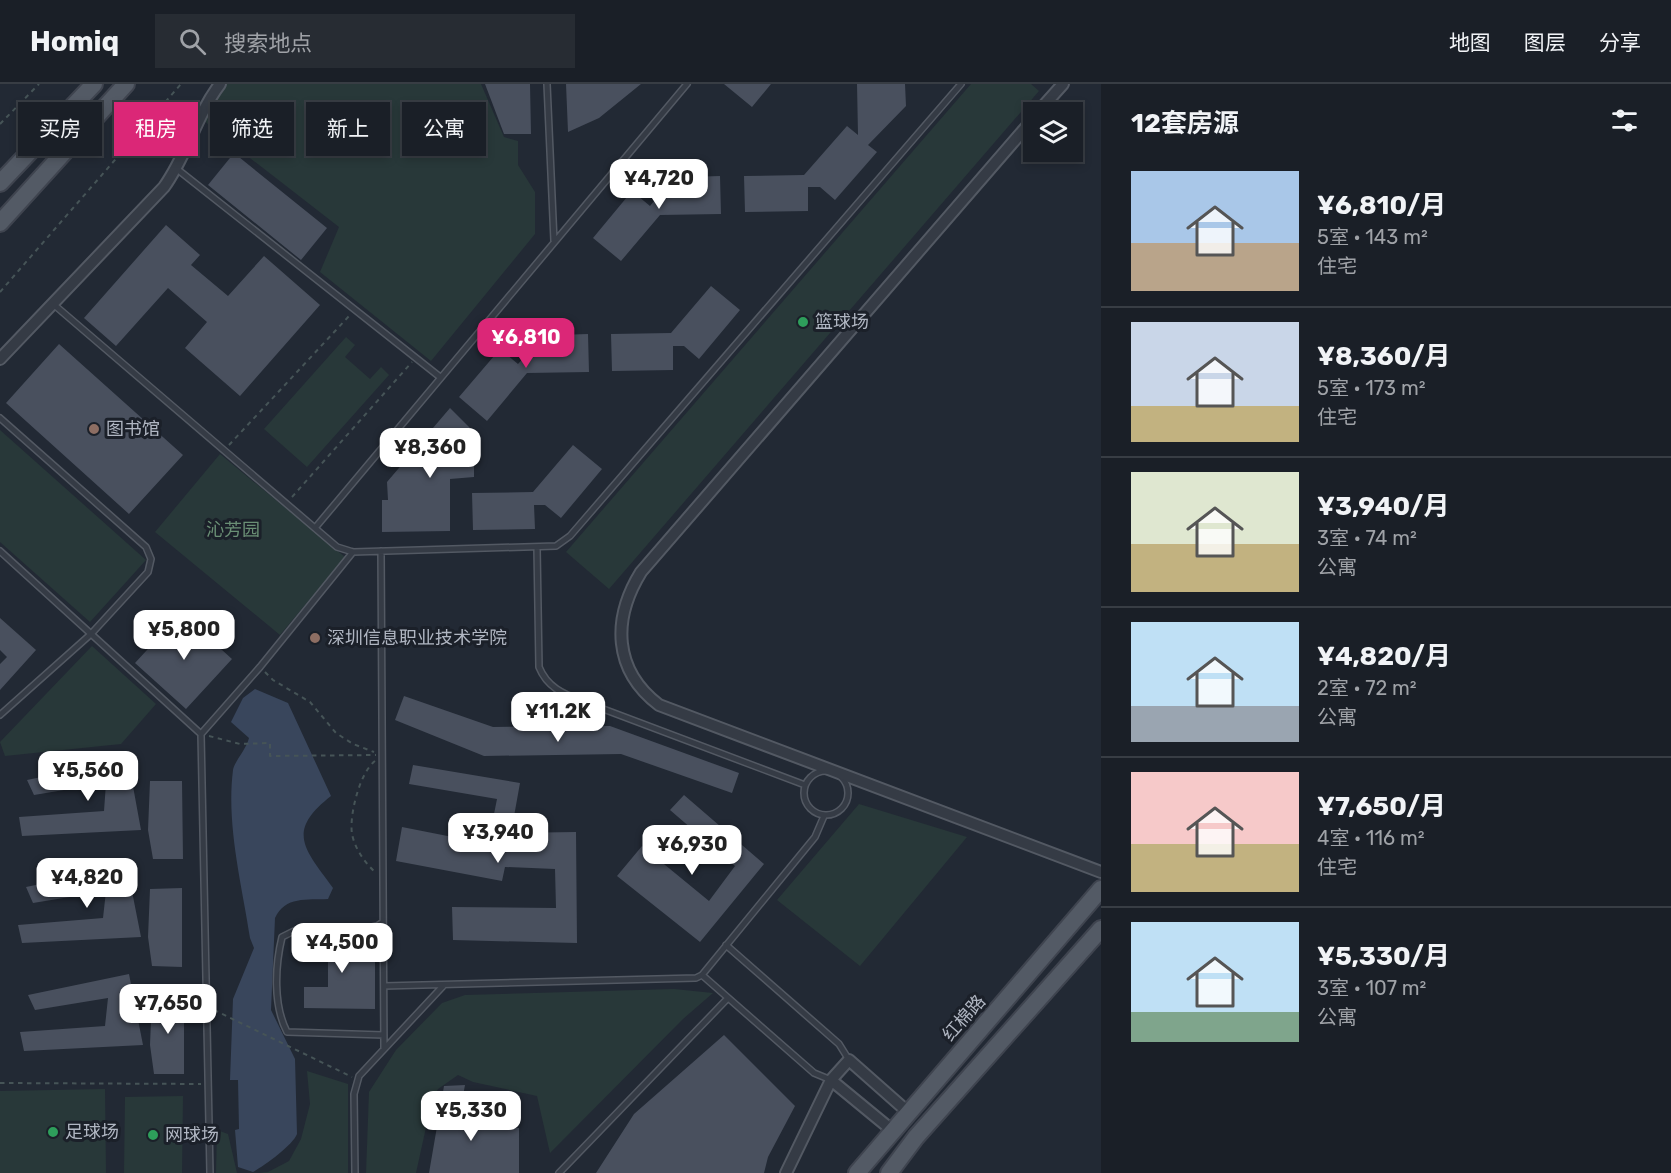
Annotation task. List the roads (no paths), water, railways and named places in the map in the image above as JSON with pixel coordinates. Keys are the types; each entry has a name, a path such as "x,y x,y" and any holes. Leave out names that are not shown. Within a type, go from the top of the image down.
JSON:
{"main road":[{"path":"0,183 11,167 93,84"},
{"path":"0,223 126,84"},
{"name":"红棉路","path":"857,1173 1101,889"},
{"path":"889,1173 916,1137 1101,929"}],"street":[{"path":"0,359 164,187 177,169 204,109 219,84"},
{"path":"1047,102 1063,84"},
{"path":"1023,131 641,572 625,602 622,618 623,652 628,667 645,694 659,705 677,714 1101,872"},
{"path":"786,1173 831,1080 849,1060 909,1113"},
{"path":"831,1080 893,1131"}],"lane":[{"path":"547,84 554,241"},
{"path":"315,528 687,84"},
{"path":"52,302 337,547 353,552 556,546 570,536 961,84"},
{"path":"177,169 440,377"},
{"path":"0,418 150,552 151,566 92,634 0,715"},
{"path":"537,548 539,667 549,683 573,698 805,785"},
{"path":"0,551 201,734"},
{"path":"381,551 384,1049"},
{"path":"210,1173 201,734 260,667 353,552"},
{"path":"821,771 835,772 845,782 849,795 843,808 831,815 817,814 807,805 803,792 805,785 814,774 821,771"},
{"path":"384,986 689,980 702,975 815,837 824,816"},
{"path":"383,922 367,928 296,930 282,937 278,976 279,1017 287,1032 384,1035"},
{"path":"726,945 839,1044 849,1060"},
{"path":"702,975 814,1073 831,1080"},
{"path":"354,1173 354,1094 357,1079 444,985"},
{"path":"560,1173 728,998"}],"water":[{"path":"255,689 288,703 331,796 308,820 304,831 304,841 314,862 333,888 328,899 291,903 279,911 275,918 271,1010 295,1059 297,1134 284,1149 253,1172 238,1167 235,1130 239,1129 238,1080 230,1080 233,999 254,948 250,938 239,876 233,833 231,791 233,770 249,738 231,722 243,698"}],"place":[{"name":"篮球场","path":"803,322"},
{"name":"图书馆","path":"94,429"},
{"name":"深圳信息职业技术学院","path":"315,638"},
{"name":"足球场","path":"53,1132"},
{"name":"网球场","path":"153,1135"}],"park label":[{"name":"沁芳园","path":"233,530"}]}
